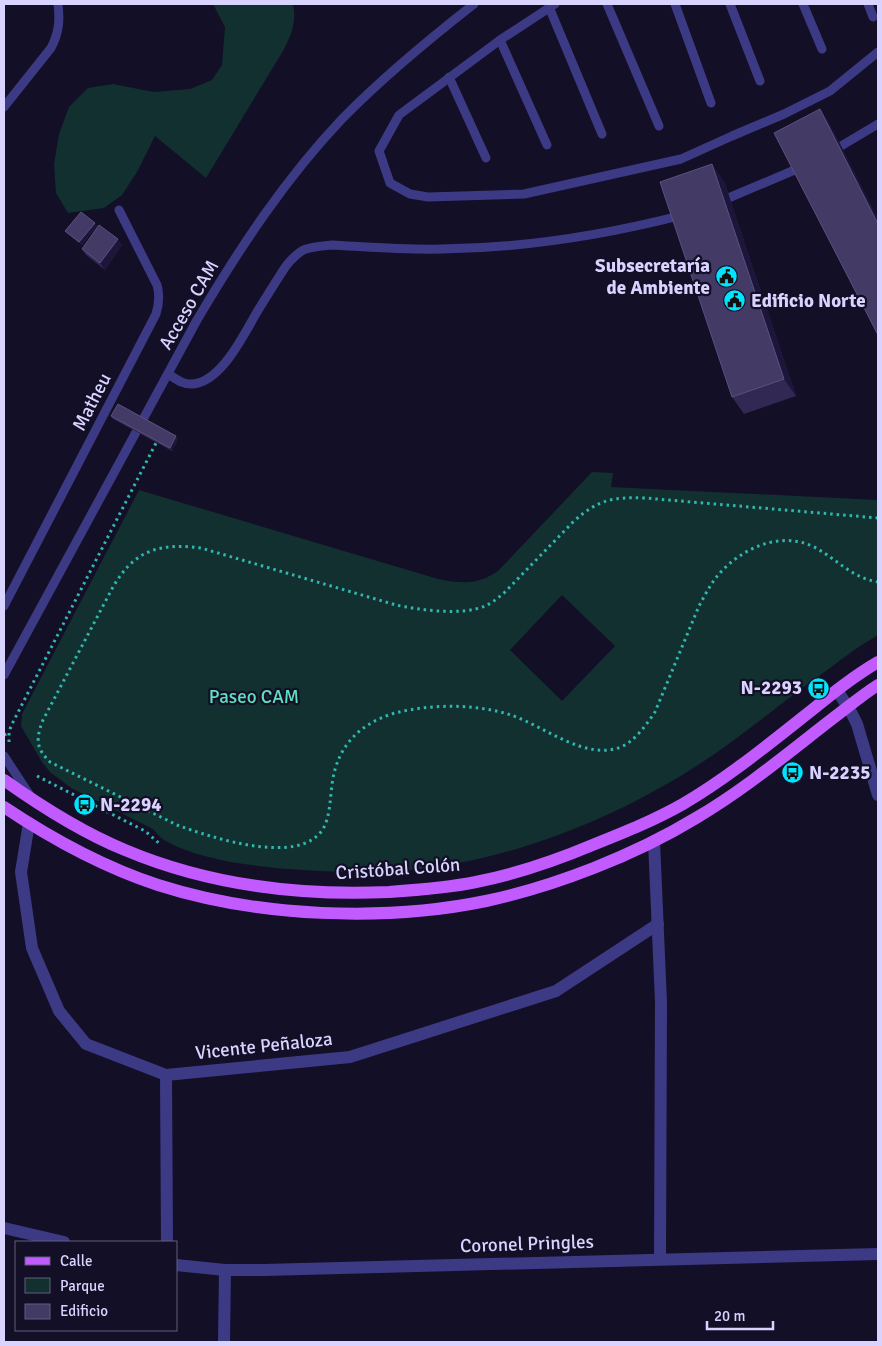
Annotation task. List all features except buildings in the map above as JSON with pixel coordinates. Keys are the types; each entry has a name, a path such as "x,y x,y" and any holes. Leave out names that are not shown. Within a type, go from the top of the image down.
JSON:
{"main road":[{"name":"Cristóbal Colón","path":"4,780 33,801 75,826 124,850 195,874 230,882 282,889 337,892 374,892 446,887 506,875 574,853 649,822 710,787 740,766 837,690 878,662"},
{"path":"4,807 29,824 96,860 155,884 227,903 262,908 340,913 417,911 454,907 487,901 562,879 620,857 654,841 724,801 878,684"}],"street":[{"path":"837,690 857,724 878,795"},
{"name":"Vicente Peñaloza","path":"29,824 21,872 32,948 60,1011 86,1044 166,1074 350,1057 556,991 658,924"},
{"path":"654,841 661,1002 660,1259"},
{"path":"166,1074 167,1241"},
{"path":"4,1228 60,1241"},
{"name":"Coronel Pringles","path":"178,1265 225,1270 878,1254"},
{"path":"224,1342 225,1270"}],"lane":[{"path":"4,107 51,48 59,27 58,4"},
{"name":"Acceso CAM","path":"4,676 197,320 224,274 275,200 310,155 341,120 435,34 474,4"},
{"path":"607,4 659,126"},
{"path":"675,4 711,102"},
{"path":"730,4 760,81"},
{"path":"803,4 822,49"},
{"path":"868,4 873,17"},
{"path":"602,134 552,6 500,40 399,115 379,151 390,183 410,194 428,197 524,194 680,159 784,114 830,91 878,52"},
{"path":"500,40 547,145"},
{"path":"449,77 486,158"},
{"path":"713,204 765,184 818,159 878,124"},
{"name":"Matheu","path":"4,606 156,314 159,299 157,284 119,210"},
{"path":"168,374 185,384 192,384 208,378 218,370 230,356 286,266 294,256 304,249 332,245 441,249 522,245 568,239 649,224 694,211"},
{"path":"4,756 33,801"}],"path":[{"path":"9,745 11,726 156,443"},
{"path":"878,518 645,498 608,500 584,512 495,600 486,606 474,610 461,611 429,610 396,605 200,548 184,545 166,547 134,560 123,571 42,722 38,746 41,753 50,762 189,830 240,844 288,848 300,846 309,842 323,829 327,820 332,779 340,756 361,729 374,720 411,709 436,707 488,709 512,716 578,746 593,750 607,750 622,746 645,726 655,712 706,591 734,560 750,550 765,544 780,541 796,541 811,546 859,577 878,582"},
{"path":"4,734 9,733"},
{"path":"35,775 146,831 165,848"}],"green space":[{"path":"213,4 293,4 294,22 283,51 206,178 155,136 137,172 122,195 104,208 68,213 56,193 54,164 59,134 69,107 88,88 113,84 154,92 190,89 212,80 222,65 225,27"},
{"name":"Paseo CAM","path":"592,472 613,473 611,487 878,500 878,635 840,660 713,755 644,797 569,831 531,845 491,856 412,870 366,872 273,868 208,857 177,847 162,839 153,829 71,788 50,772 21,726 22,714 139,490 438,579 455,582 477,581 499,570","holes":["562,595 615,646 562,701 510,650"]}],"place":[{"name":"Subsecretaría de Ambiente","path":"726,277"},
{"name":"Edificio Norte","path":"735,301"},
{"name":"N-2293","path":"818,688"},
{"name":"N-2235","path":"793,773"},
{"name":"N-2294","path":"84,805"}]}
